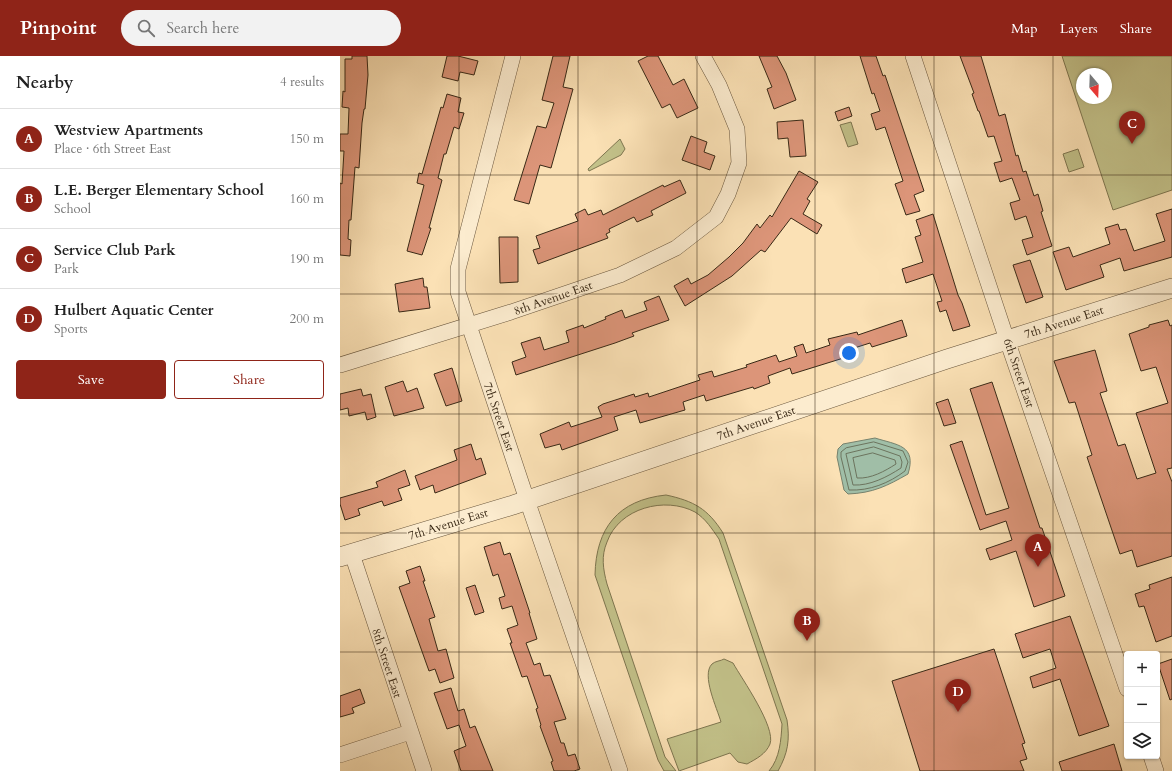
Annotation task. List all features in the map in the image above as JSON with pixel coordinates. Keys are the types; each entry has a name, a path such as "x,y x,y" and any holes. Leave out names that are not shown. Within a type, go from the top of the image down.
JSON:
{"street":[{"name":"7th Street East","path":"513,56 458,269 458,292 468,326 620,771"},
{"name":"8th Avenue East","path":"340,365 468,326 620,275 676,248 716,217 733,181 739,163 737,129 719,85 703,56"},
{"name":"6th Street East","path":"913,56 1126,687"},
{"name":"7th Avenue East","path":"346,556 527,500 895,376 1172,288"},
{"name":"8th Street East","path":"346,556 424,771"},
{"path":"340,754 410,732"},
{"path":"1151,759 1156,771"}],"shaded area":[{"path":"1062,56 1172,56 1172,190 1113,210 1078,104 1112,104 1112,68 1076,68 1076,98"},
{"path":"851,122 858,144 848,147 840,125"},
{"path":"620,139 625,149 621,155 589,171 588,169"},
{"path":"1078,149 1084,167 1069,172 1063,154"},
{"path":"666,495 685,500 699,507 712,518 723,533 787,720 788,734 786,752 778,771 769,771 778,755 782,724 719,539 706,521 695,512 683,507 670,505 657,505 632,513 613,530 605,547 603,557 607,584 665,757 676,771 664,771 658,760 595,575 596,558 600,543 605,530 613,519 623,510 635,503 649,498"},
{"path":"724,659 733,663 757,703 768,726 771,736 770,744 763,753 747,764 738,762 730,753 679,771 667,739 721,722 711,692 708,676 709,669 712,664"}],"water":[{"path":"875,438 897,445 907,452 910,457 908,474 880,488 848,494 844,490 837,457 838,449 843,444"}],"building":[{"path":"352,56 367,56 368,75 365,109 362,123 359,168 355,167 351,220 349,220 348,239 351,240 350,256 340,255 340,183 342,184 344,151 340,151 340,134 348,134 349,108 342,107 343,91 345,92 345,59 352,59"},
{"path":"447,56 458,56 478,61 474,75 460,72 458,81 442,77"},
{"path":"553,56 570,56 563,87 573,89 551,168 540,165 529,204 514,200 537,126 546,128 554,103 542,100"},
{"path":"648,56 658,56 673,85 684,79 698,108 677,118 670,104 662,108 638,61"},
{"path":"759,56 777,56 786,73 796,100 774,109 767,89 772,87"},
{"path":"860,56 876,56 883,76 885,75 924,191 914,195 920,211 906,215 895,184 903,181 885,127 876,130 871,114 880,111 874,93 872,94"},
{"path":"960,56 981,56 999,116 1005,114 1016,156 1018,155 1023,172 1026,171 1034,196 1038,194 1043,211 1041,212 1052,246 1027,255 1022,240 1033,237 1026,216 1015,220 1010,203 1020,200 1012,178 1000,182 994,163 1002,161 994,136 988,137"},
{"path":"447,94 461,98 458,112 464,113 459,129 454,127 446,154 444,154 438,178 442,180 429,228 431,228 422,255 407,251 424,185 417,183 419,173 422,174 441,107 443,108"},
{"path":"849,107 852,116 838,121 835,112"},
{"path":"803,120 806,156 790,157 788,138 778,139 777,122"},
{"path":"691,136 707,142 704,152 715,156 710,170 682,160"},
{"path":"799,171 818,182 807,199 810,201 803,214 822,225 817,234 791,218 765,252 761,250 732,276 685,306 674,286 688,278 691,284 708,275 729,257 743,243 757,224 760,228 770,215 772,217"},
{"path":"680,180 686,193 651,211 653,215 637,222 634,217 609,229 610,232 606,234 608,238 538,264 533,250 540,248 536,236 578,221 575,214 585,209 588,215 601,210 603,215 663,185 664,187"},
{"path":"1172,209 1172,257 1124,271 1120,258 1100,265 1104,277 1066,290 1053,252 1069,247 1073,257 1110,244 1105,228 1118,224 1120,230 1126,229 1134,251 1165,241 1156,214"},
{"path":"933,214 958,295 970,326 953,331 946,310 940,312 937,302 942,301 933,274 906,283 902,269 923,262 915,237 921,235 916,220"},
{"path":"499,237 518,237 518,282 500,283"},
{"path":"1030,260 1043,297 1026,303 1013,265"},
{"path":"423,278 424,287 427,287 430,308 399,312 395,284"},
{"path":"659,296 669,320 632,333 634,336 615,343 516,375 512,362 526,357 521,343 540,337 544,350 569,342 566,331 583,325 584,328 606,319 605,317 622,310 625,318 647,310 644,302"},
{"path":"902,320 907,336 872,347 870,343 848,350 850,356 792,374 790,368 768,376 770,383 754,389 753,387 706,401 704,395 683,402 685,410 640,423 636,410 614,417 618,430 562,450 560,444 545,448 540,434 569,422 571,427 602,417 598,407 634,394 635,397 648,393 649,397 700,380 698,375 712,371 714,377 747,367 746,365 776,355 779,362 797,356 794,347 803,344 806,353 830,345 828,339 857,332 858,335"},
{"path":"1168,320 1170,326 1172,325 1172,468 1167,469 1172,482 1172,556 1137,567 1132,550 1120,554 1087,457 1092,455 1075,402 1069,403 1054,361 1095,350 1107,391 1100,393 1118,446 1125,444 1137,479 1156,473 1136,413 1168,403 1156,367 1141,371 1129,334 1149,327 1149,325"},
{"path":"452,368 462,401 446,406 434,374"},
{"path":"403,381 407,392 417,388 424,408 394,416 385,387"},
{"path":"992,382 1040,528 1042,528 1065,596 1034,607 1016,551 990,560 986,549 1012,540 1006,521 980,530 950,445 962,441 986,515 1009,508 970,389"},
{"path":"361,389 363,396 371,394 376,417 367,420 365,412 349,416 348,408 340,410 340,394"},
{"path":"948,399 956,423 944,426 936,403"},
{"path":"471,444 476,460 481,458 486,474 435,493 433,485 420,490 415,476 457,460 454,450"},
{"path":"405,470 410,485 398,489 402,500 384,506 382,501 358,509 360,515 345,520 340,504 340,498 378,487 376,482"},
{"path":"500,542 504,555 510,553 530,613 537,639 526,643 534,665 540,663 544,676 550,675 566,719 554,722 561,743 564,743 568,756 575,754 580,769 574,771 554,771 551,762 553,761 540,726 541,725 536,709 538,708 527,676 522,677 510,643 512,643 507,629 518,625 512,606 502,609 499,598 505,596 498,574 493,576 484,547"},
{"path":"420,566 425,581 423,581 435,617 429,619 438,651 446,649 454,678 440,683 435,669 429,671 399,587 410,583 406,571"},
{"path":"1172,577 1172,636 1156,642 1144,606 1139,607 1135,594 1150,589 1149,585"},
{"path":"475,585 484,612 475,615 466,588"},
{"path":"1070,616 1109,726 1079,736 1060,679 1033,688 1030,677 1056,668 1050,649 1023,658 1015,634"},
{"path":"994,649 1025,743 1022,744 1027,759 1020,761 1024,771 920,771 892,681"},
{"path":"1172,659 1172,699 1170,700 1160,670 1160,663"},
{"path":"451,688 458,711 464,709 470,728 475,726 493,771 461,771 454,751 466,746 459,725 447,729 434,693"},
{"path":"360,689 365,703 352,708 354,713 340,717 340,696"},
{"path":"1114,744 1122,771 1062,771 1059,762"}],"place":[{"name":"Service Club Park","path":"1132,144"},
{"name":"Westview Apartments","path":"1038,567"},
{"name":"L.E. Berger Elementary School","path":"807,641"},
{"name":"Hulbert Aquatic Center","path":"958,712"}]}
